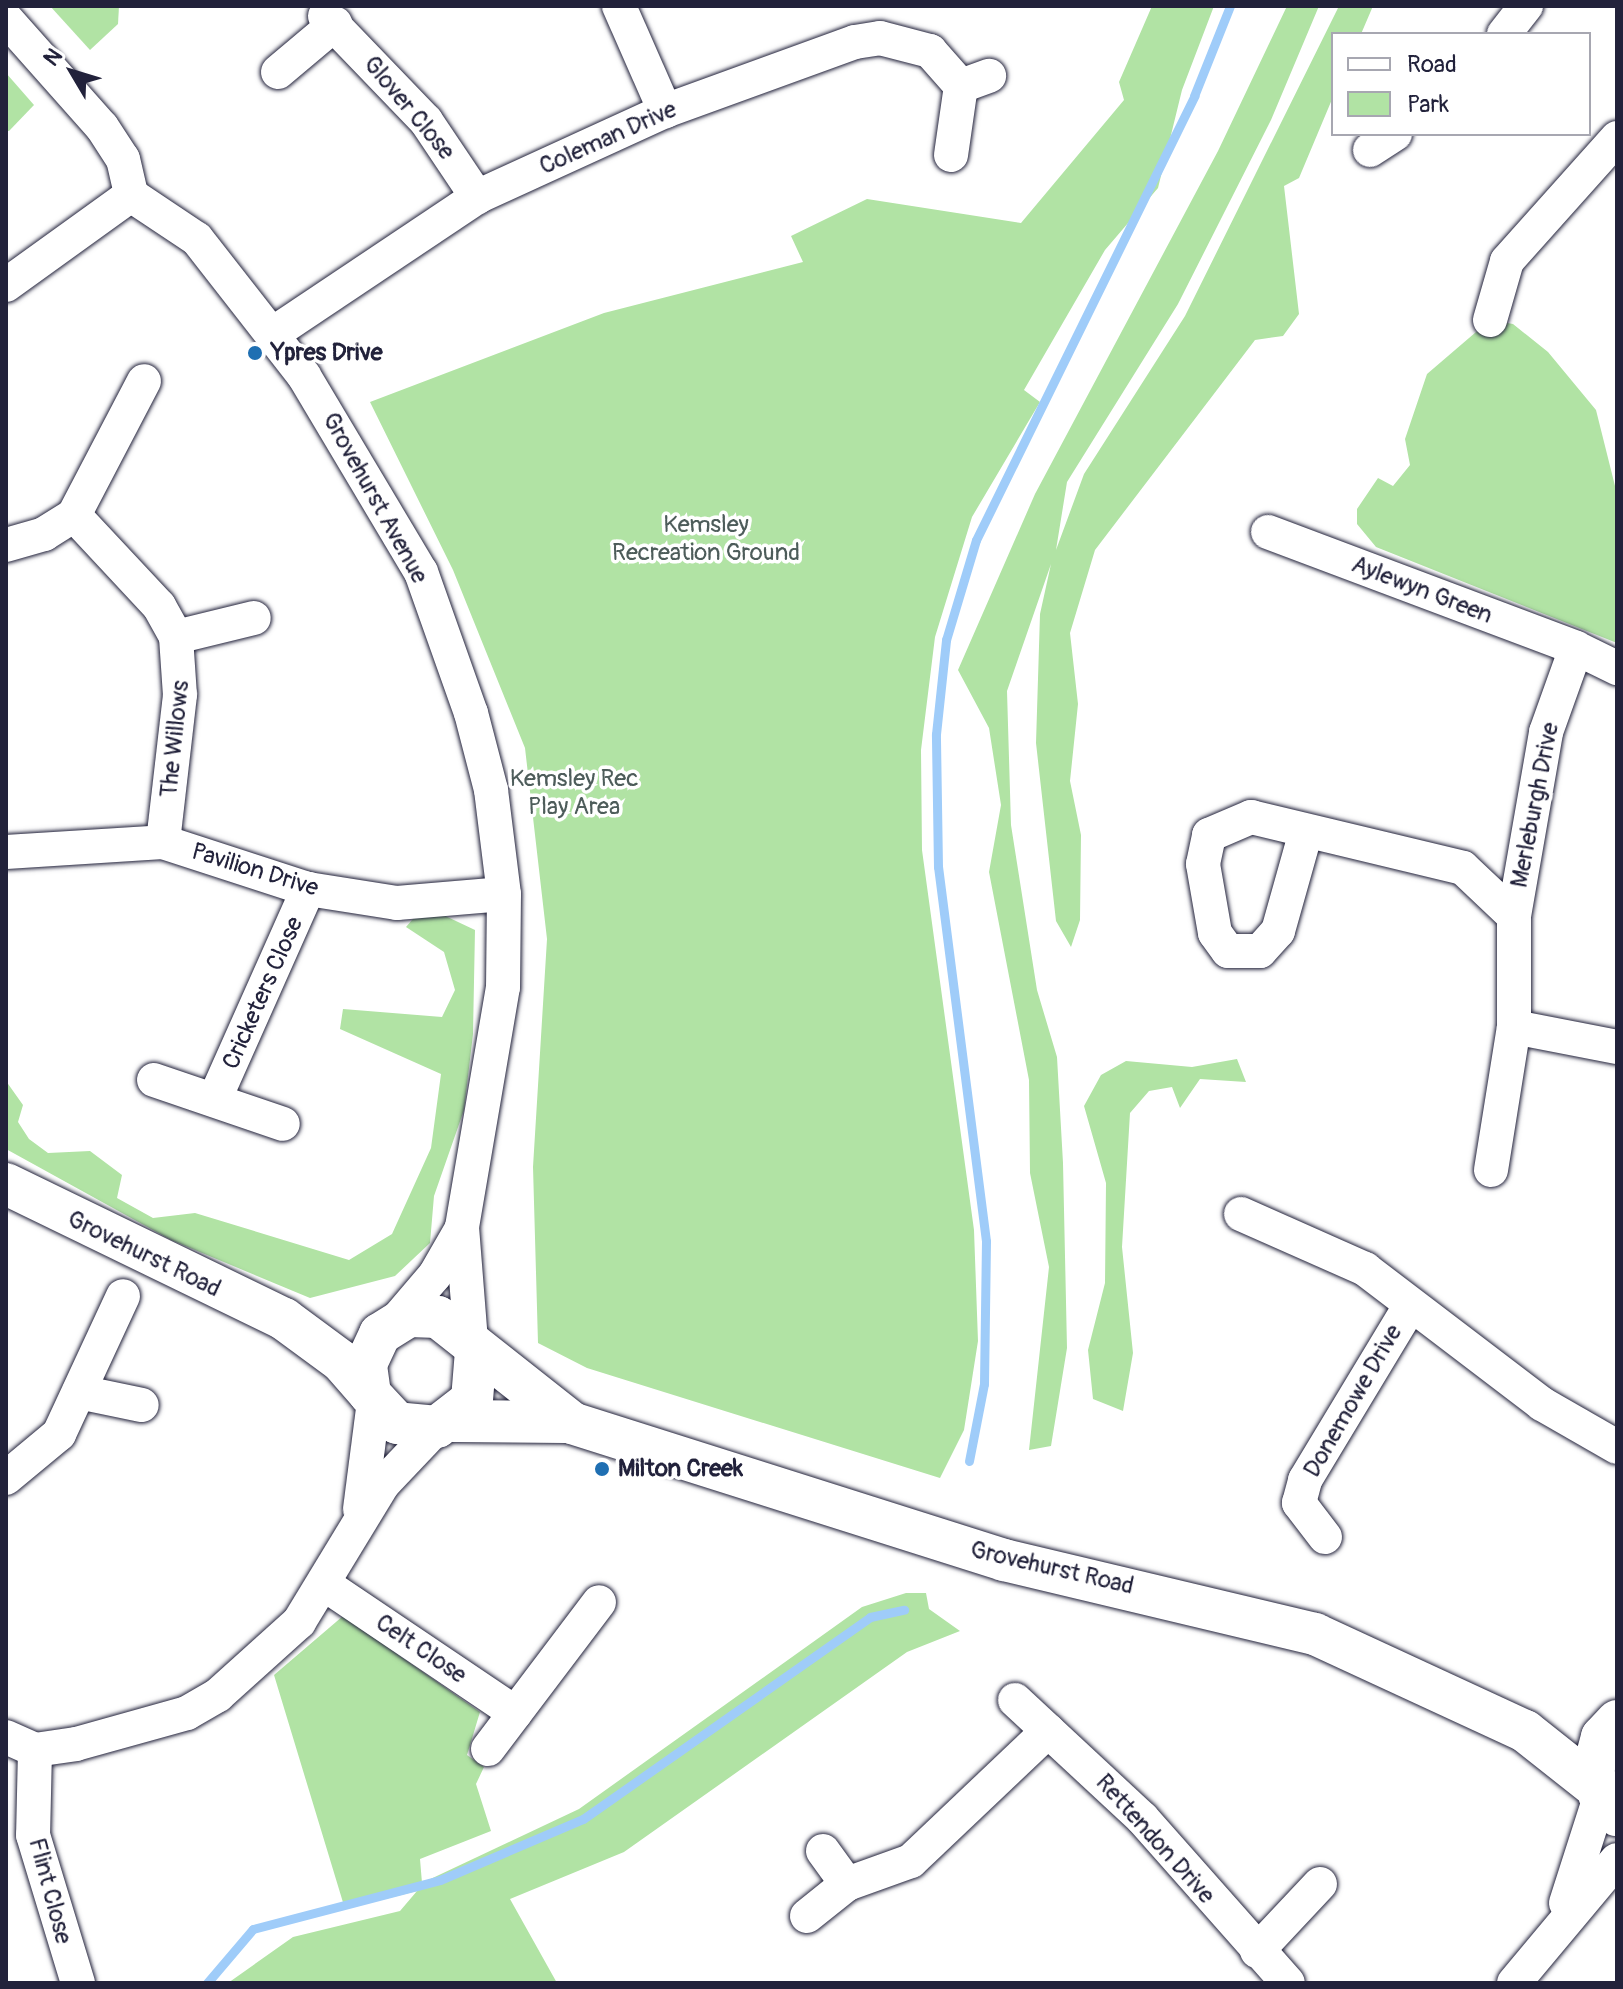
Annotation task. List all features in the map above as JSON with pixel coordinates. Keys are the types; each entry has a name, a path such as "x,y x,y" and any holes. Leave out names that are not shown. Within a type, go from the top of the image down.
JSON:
{"street":[{"path":"619,6 665,111"},
{"path":"1506,32 1526,6"},
{"path":"6,19 102,127 123,159 131,195 6,285"},
{"name":"Glover Close","path":"278,72 330,20 426,121 477,197"},
{"name":"Coleman Drive","path":"274,333 477,197 665,111 880,38 930,51 975,81 951,155"},
{"path":"1490,320 1507,261 1617,138"},
{"name":"Grovehurst Avenue","path":"131,195 197,239 274,333 421,572 487,775 504,894 503,987 462,1227 473,1346"},
{"path":"6,545 74,515 144,381"},
{"name":"The Willows","path":"74,515 159,606 176,637 182,664 163,842"},
{"name":"Aylewyn Green","path":"1268,532 1576,648"},
{"path":"176,637 254,618"},
{"path":"1576,648 1617,668"},
{"name":"Merleburgh Drive","path":"1491,1170 1514,1027 1514,916 1546,732 1576,648"},
{"name":"Merleburgh Drive","path":"1305,835 1463,868 1514,916"},
{"name":"Pavilion Drive","path":"6,852 163,842 308,889 397,903 504,894"},
{"name":"Cricketers Close","path":"216,1096 308,889"},
{"path":"1514,1027 1617,1047"},
{"name":"Cricketers Close","path":"154,1080 216,1096 283,1124"},
{"name":"Grovehurst Road","path":"6,1184 284,1319 341,1361 372,1398"},
{"name":"Donemowe Drive","path":"1241,1214 1365,1269 1542,1404 1617,1447"},
{"name":"Grovehurst Avenue","path":"390,1325 435,1275 462,1227"},
{"path":"6,1478 47,1451 79,1392 123,1296"},
{"name":"Donemowe Drive","path":"1325,1537 1299,1503 1305,1480 1410,1306"},
{"path":"20,1743 187,1713 254,1665 327,1586 355,1537 383,1484 477,1388 473,1346 438,1317 390,1325 368,1354 372,1398 355,1537"},
{"name":"Grovehurst Road","path":"284,1319 390,1325"},
{"name":"Grovehurst Road","path":"473,1346 572,1423"},
{"path":"79,1392 142,1405"},
{"path":"372,1398 397,1423 444,1424"},
{"name":"Grovehurst Road","path":"444,1424 572,1423 1004,1560 1315,1634 1525,1731 1605,1800"},
{"name":"Celt Close","path":"327,1586 515,1713"},
{"path":"488,1749 599,1602"},
{"name":"Rettendon Drive","path":"1015,1700 1142,1818 1288,1983"},
{"path":"1525,1731 1616,1721"},
{"path":"1557,1925 1605,1800 1595,1754 1616,1721"},
{"path":"807,1916 847,1884 911,1861 1048,1731"},
{"name":"Flint Close","path":"20,1743 33,1835 78,1983"},
{"path":"823,1851 847,1884"},
{"path":"1514,1983 1557,1925 1617,1860"},
{"path":"1257,1951 1320,1884"}],"green space":[{"path":"50,6 119,6 118,24 90,50"},
{"name":"Kemsley Recreation Ground","path":"1152,6 1214,6 1182,90 1158,188 1105,250 1024,390 1040,402 972,517 935,637 921,750 922,850 974,1230 978,1341 964,1430 940,1478 587,1368 538,1343 533,1167 547,939 525,748 453,570 370,402 604,313 803,262 791,236 867,199 1021,223 1124,100 1119,82"},
{"path":"1287,6 1319,6 1271,120 1178,304 1067,482 1056,550 1084,474 1185,316 1339,6 1373,6 1362,32 1331,32 1331,102 1299,178 1284,186 1299,314 1283,336 1255,340 1095,550 1070,633 1078,704 1070,781 1081,835 1080,920 1071,947 1056,921 1036,743 1040,614 1051,564 1007,691 1011,825 1037,990 1057,1057 1063,1163 1067,1348 1051,1446 1029,1450 1049,1267 1030,1173 1029,1080 989,872 1001,805 989,728 958,670 1035,494 1218,151"},
{"path":"6,73 34,105 9,131 6,131"},
{"path":"1490,320 1513,324 1548,352 1596,410 1617,494 1617,643 1376,547 1357,524 1357,509 1378,478 1393,486 1410,465 1405,439 1427,374"},
{"path":"418,913 439,913 475,930 473,1034 464,1110 434,1196 430,1243 395,1276 310,1298 171,1240 6,1149 6,1081 23,1105 18,1122 29,1139 48,1153 90,1151 122,1175 117,1198 153,1218 195,1213 349,1260 392,1234 431,1148 441,1074 340,1029 343,1009 442,1017 455,990 444,952 406,927"},
{"path":"1237,1059 1246,1082 1200,1079 1180,1108 1172,1087 1149,1091 1130,1113 1122,1247 1133,1353 1123,1411 1093,1399 1088,1350 1105,1283 1106,1183 1084,1106 1101,1075 1126,1061 1192,1067"},
{"path":"906,1593 926,1593 929,1609 960,1631 907,1652 624,1852 510,1899 557,1983 228,1983 293,1937 400,1911 417,1891 345,1909 274,1675 343,1616 480,1712 467,1755 484,1767 476,1784 491,1831 420,1859 422,1883 579,1809 862,1607"}],"waterway":[{"path":"969,1461 984,1384 986,1241 938,867 936,734 946,640 976,540 1194,96 1230,6"},
{"path":"207,1983 253,1929 440,1880 583,1819 870,1617 904,1610"}],"place":[{"name":"Ypres Drive","path":"255,353"},
{"name":"Milton Creek","path":"602,1469"}],"park label":[{"name":"Kemsley Rec Play Area","path":"574,793"}]}
